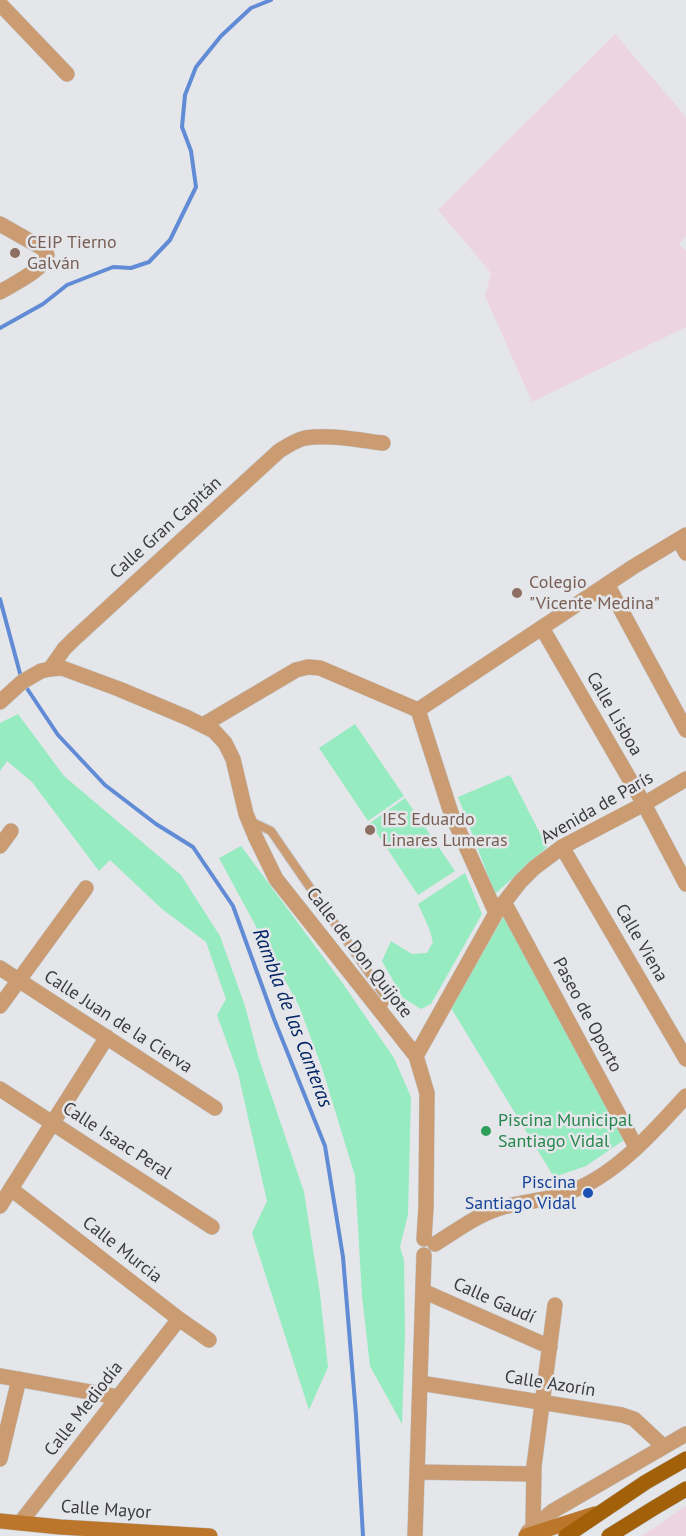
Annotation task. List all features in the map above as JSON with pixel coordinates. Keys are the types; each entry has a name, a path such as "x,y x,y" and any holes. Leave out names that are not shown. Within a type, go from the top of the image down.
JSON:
{"main road":[{"path":"566,1536 646,1482 686,1459"},
{"path":"609,1536 686,1489"},
{"path":"528,1533 601,1512"},
{"name":"Calle Mayor","path":"0,1521 210,1536"}],"street":[{"path":"0,4 67,74"},
{"path":"0,224 44,249 47,255 46,262 40,267 0,292"},
{"name":"Calle Gran Capitán","path":"0,702 22,682 41,671 50,669 73,640 279,452 305,438 384,443"},
{"path":"203,725 296,670 308,667 320,668 418,710 607,584 684,543"},
{"path":"607,584 686,730"},
{"name":"Calle Lisboa","path":"542,628 644,804 686,884"},
{"name":"Calle de Don Quijote","path":"50,669 62,668 119,689 214,731 225,743 233,759 249,821 276,879 416,1056 427,1093 428,1246 423,1290 415,1536"},
{"name":"Paseo de Oporto","path":"418,710 450,813 500,907 636,1148"},
{"name":"Avenida de París","path":"416,1056 500,907 520,882 562,847 686,779"},
{"path":"0,846 11,831"},
{"name":"Calle Viena","path":"562,847 686,1059"},
{"path":"0,1006 86,888"},
{"name":"Calle Juan de la Cierva","path":"0,968 215,1108"},
{"path":"0,1206 107,1037"},
{"name":"Calle Isaac Peral","path":"0,1089 212,1227"},
{"path":"428,1246 487,1213 557,1196 580,1188 608,1172 636,1148 686,1096"},
{"name":"Calle Murcia","path":"11,1189 209,1340"},
{"name":"Calle Gaudí","path":"423,1290 550,1347"},
{"path":"528,1533 533,1474 555,1305"},
{"name":"Calle Mediodía","path":"20,1523 179,1319"},
{"path":"0,1376 118,1397"},
{"path":"0,1459 19,1379"},
{"name":"Calle Azorín","path":"420,1383 622,1415 634,1419 663,1446"},
{"path":"528,1533 553,1511 686,1434"},
{"path":"417,1472 533,1474"}],"lane":[{"path":"249,821 271,831 386,998 381,1011"}],"shaded area":[{"path":"615,34 686,117 686,236 679,244 686,251 686,327 532,402 485,296 491,273 438,210"},
{"path":"686,1506 686,1536 642,1536 684,1507"}],"green space":[{"path":"18,714 64,776 181,875 220,936 245,1006 259,1059 304,1192 320,1294 328,1367 309,1410 252,1233 267,1201 238,1073 217,1015 226,999 206,942 162,909 110,860 99,871 32,782 7,761 0,771 0,723"},
{"path":"355,724 404,796 368,821 319,748"},
{"path":"510,775 547,847 495,894 458,797"},
{"path":"405,798 455,871 418,895 370,823"},
{"path":"241,846 341,981 394,1058 411,1097 408,1214 400,1247 404,1260 405,1335 402,1424 370,1366 362,1296 355,1176 322,1068 299,1006 219,858"},
{"path":"465,873 482,914 431,1004 421,1009 403,998 382,961 391,941 412,954 427,953 433,942 418,904"},
{"path":"505,914 627,1138 586,1166 554,1177 451,1008"}],"waterway":[{"name":"Rambla de las Canteras","path":"0,328 43,304 67,285 113,267 131,268 149,262 170,240 196,187 191,151 182,127 185,95 196,67 221,36 251,8 271,0"},
{"name":"Rambla de las Canteras","path":"0,599 21,677"},
{"name":"Rambla de las Canteras","path":"24,684 58,735 105,785 156,824 193,847 233,906 274,1019 325,1146 343,1257 363,1536"}],"place":[{"name":"CEIP Tierno Galván","path":"15,253"},
{"name":"Colegio \"Vicente Medina\"","path":"517,593"},
{"name":"IES Eduardo Linares Lumeras","path":"370,830"},
{"name":"Piscina Municipal Santiago Vidal","path":"486,1131"},
{"name":"Piscina Santiago Vidal","path":"588,1193"}]}
